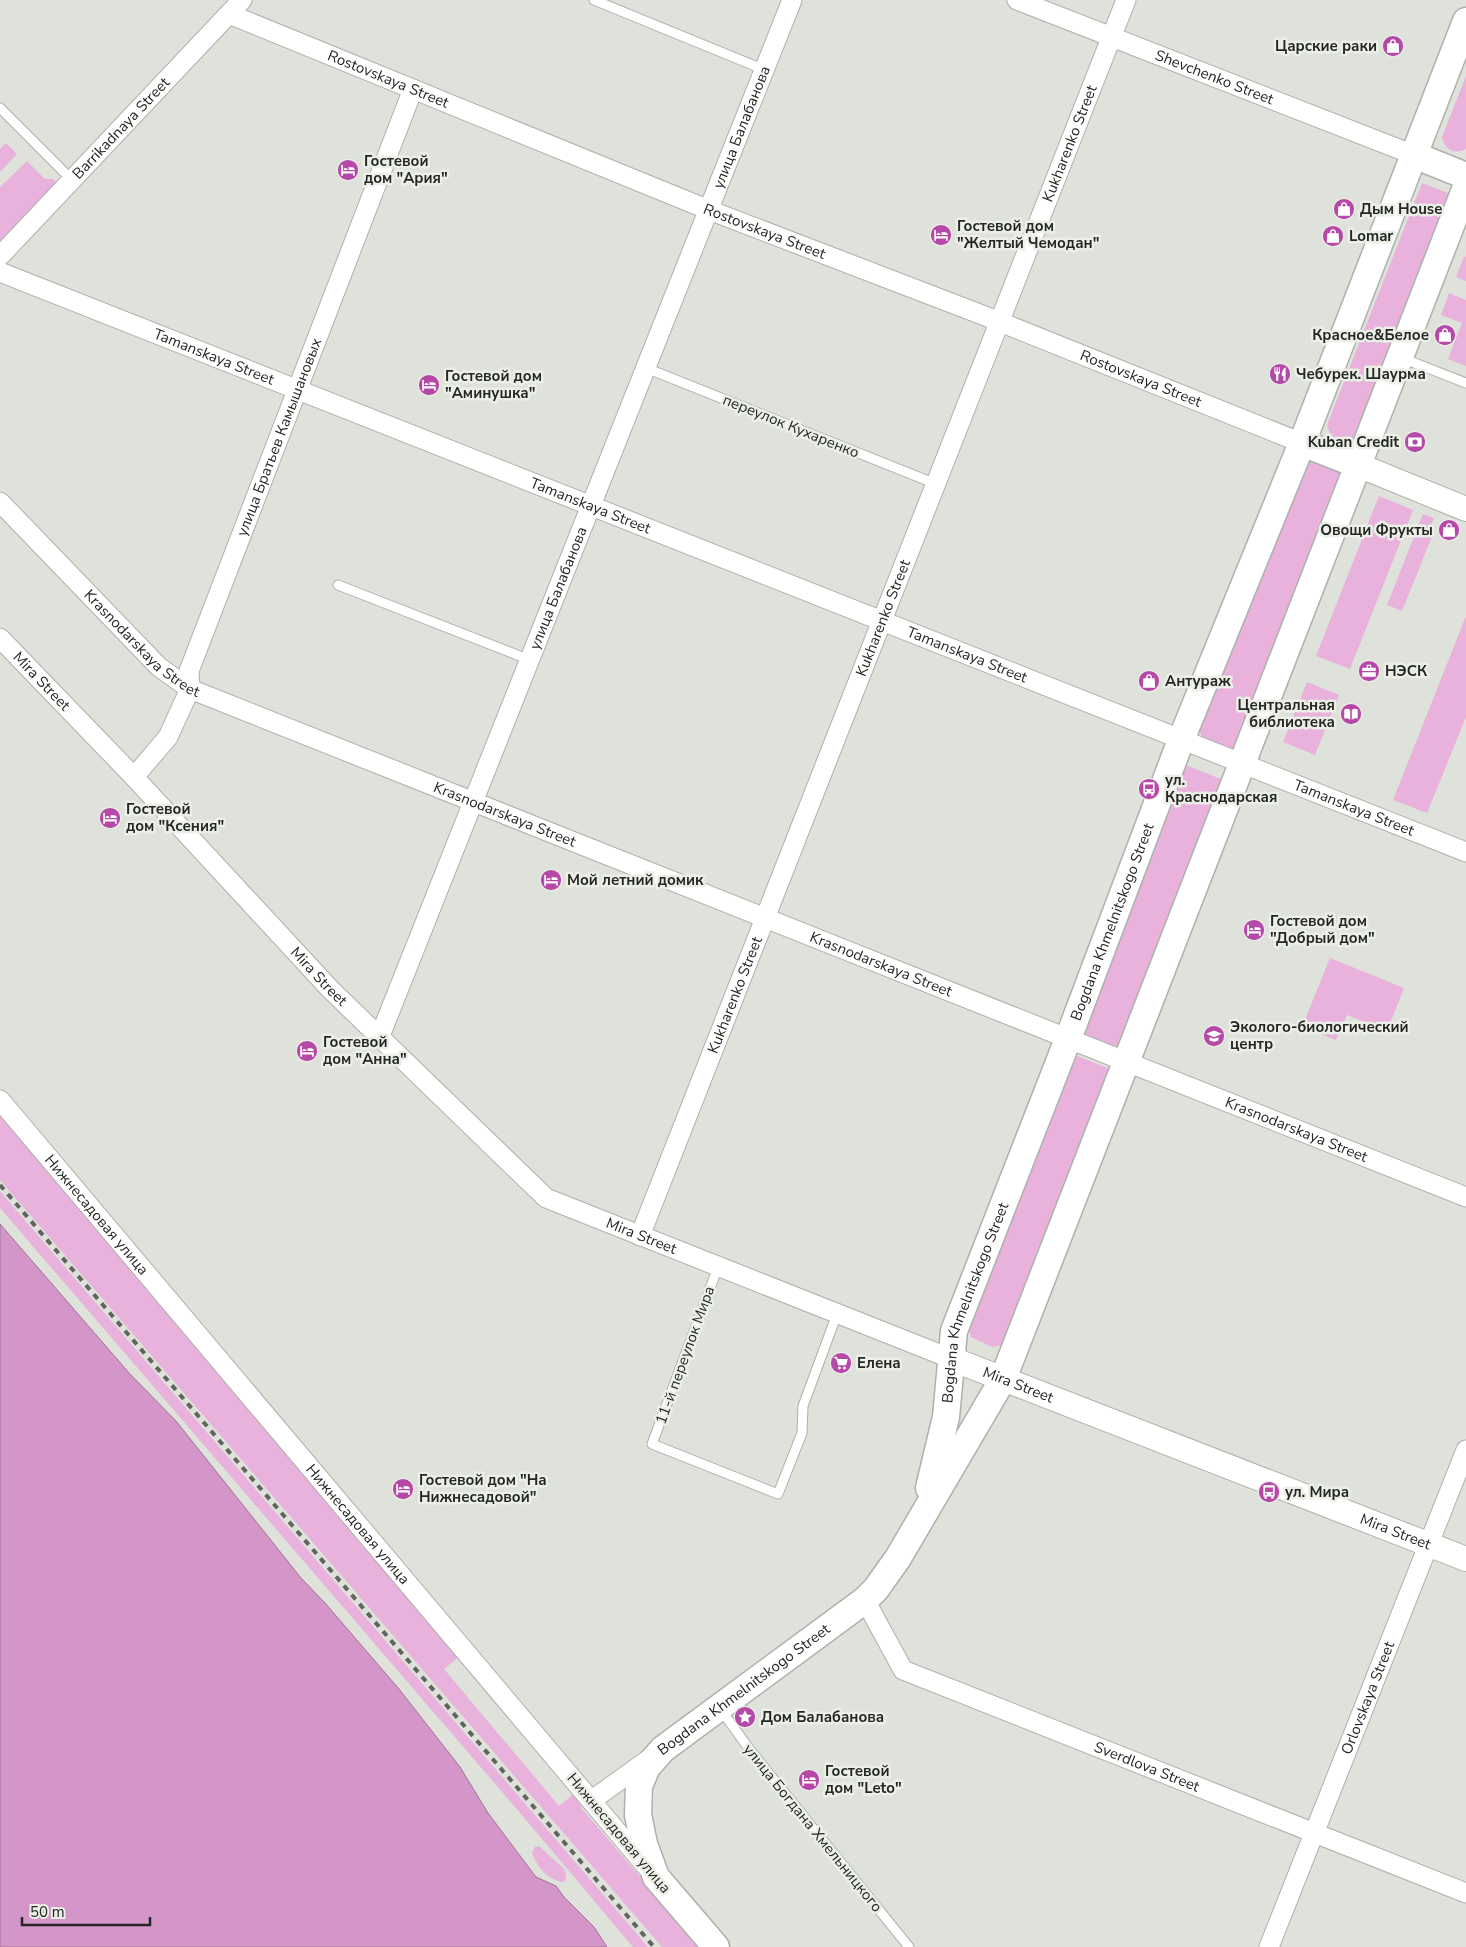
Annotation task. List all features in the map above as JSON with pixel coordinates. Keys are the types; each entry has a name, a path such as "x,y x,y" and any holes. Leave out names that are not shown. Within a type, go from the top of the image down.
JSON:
{"main road":[{"name":"Bogdana Khmelnitskogo Street","path":"917,1527 942,1440 954,1331 1068,1039 1181,740 1302,443 1466,21"},
{"path":"1414,155 1466,176"},
{"name":"Bogdana Khmelnitskogo Street","path":"656,1877 640,1829 638,1794 642,1775 663,1749 865,1600 885,1577 917,1527 1003,1379 1466,186"},
{"path":"1302,443 1358,465"},
{"name":"Нижнесадовая улица","path":"656,1877 716,1947"}],"street":[{"name":"Barrikadnaya Street","path":"0,256 242,0"},
{"name":"улица Балабанова","path":"380,1036 792,0"},
{"name":"Shevchenko Street","path":"1017,0 1414,155"},
{"name":"Kukharenko Street","path":"640,1236 1126,0"},
{"name":"Rostovskaya Street","path":"229,14 709,210 1000,322 1302,443"},
{"name":"улица Братьев Камышановых","path":"134,777 168,737 190,689 190,671 413,89"},
{"name":"Tamanskaya Street","path":"0,272 1466,852"},
{"path":"1358,465 1466,508"},
{"name":"Krasnodarskaya Street","path":"0,502 159,667 190,689 1466,1198"},
{"name":"Mira Street","path":"0,638 134,777 330,988 546,1198 952,1360 1466,1559"},
{"name":"Нижнесадовая улица","path":"0,1100 656,1877"},
{"name":"Orlovskaya Street","path":"1269,1947 1466,1450"},
{"name":"Sverdlova Street","path":"865,1600 903,1670 1466,1893"},
{"path":"592,1800 663,1749"}],"lane":[{"path":"594,0 765,70"},
{"path":"0,108 72,180"},
{"path":"1400,358 1466,383"},
{"name":"переулок Кухаренко","path":"646,368 936,484"},
{"path":"338,585 530,660"},
{"name":"11-й переулок Мира","path":"718,1267 652,1444 778,1494 802,1433 803,1406 837,1314"},
{"name":"улица Богдана Хмельницкого","path":"718,1707 750,1750 909,1947"}],"shaded area":[{"path":"1466,76 1466,149 1454,151 1445,145 1442,137"},
{"path":"6,143 17,154 0,172 0,149"},
{"path":"27,161 45,179 53,179 61,186 0,250 0,187"},
{"path":"1422,183 1453,195 1358,438 1346,442 1334,436 1327,425"},
{"path":"1464,256 1466,257 1466,281 1456,277"},
{"path":"1449,293 1466,300 1466,366 1448,359 1462,323 1441,315"},
{"path":"1312,459 1339,469 1343,476 1240,746 1233,749 1202,737 1199,730 1305,460"},
{"path":"1379,496 1413,510 1350,669 1316,656"},
{"path":"1423,514 1434,518 1428,532 1433,534 1402,611 1387,605"},
{"path":"1466,616 1466,717 1427,813 1393,800"},
{"path":"1307,682 1339,695 1315,755 1283,742"},
{"path":"1183,764 1226,781 1123,1044 1114,1047 1086,1037 1081,1029"},
{"path":"1330,958 1404,988 1387,1031 1347,1015 1336,1040 1302,1027"},
{"path":"1077,1056 1108,1068 1112,1075 1003,1345 992,1347 971,1337 968,1329 1070,1058"},
{"path":"0,1115 460,1656 444,1669 559,1806 575,1793 582,1809 701,1947 662,1947 0,1180"},
{"path":"0,1191 648,1947 633,1947 0,1208"},
{"path":"0,1224 130,1374 176,1421 301,1578 399,1689 460,1767 488,1813 536,1877 556,1886 564,1897 594,1927 607,1947 0,1947"},
{"path":"539,1846 563,1868 566,1873 565,1881 562,1882 552,1878 540,1868 532,1853 535,1847"}],"railway":[{"path":"0,1185 654,1947"}],"place":[{"name":"Царские раки","path":"1393,46"},
{"name":"Гостевой дом \"Ария\"","path":"348,170"},
{"name":"Дым House","path":"1344,209"},
{"name":"Гостевой дом \"Желтый Чемодан\"","path":"941,235"},
{"name":"Lomar","path":"1333,236"},
{"name":"Красное&Белое","path":"1445,335"},
{"name":"Чебурек. Шаурма","path":"1280,374"},
{"name":"Гостевой дом \"Аминушка\"","path":"429,385"},
{"name":"Kuban Credit","path":"1415,442"},
{"name":"Овощи Фрукты","path":"1449,530"},
{"name":"НЭСК","path":"1369,671"},
{"name":"Антураж","path":"1149,681"},
{"name":"Центральная библиотека","path":"1351,714"},
{"name":"ул. Краснодарская","path":"1149,789"},
{"name":"Гостевой дом \"Ксения\"","path":"110,818"},
{"name":"Мой летний домик","path":"551,880"},
{"name":"Гостевой дом \"Добрый дом\"","path":"1254,930"},
{"name":"Эколого-биологический центр","path":"1214,1036"},
{"name":"Гостевой дом \"Анна\"","path":"307,1051"},
{"name":"Елена","path":"841,1363"},
{"name":"Гостевой дом \"На Нижнесадовой\"","path":"403,1489"},
{"name":"ул. Мира","path":"1269,1492"},
{"name":"Дом Балабанова","path":"745,1717"},
{"name":"Гостевой дом \"Leto\"","path":"809,1780"}]}
